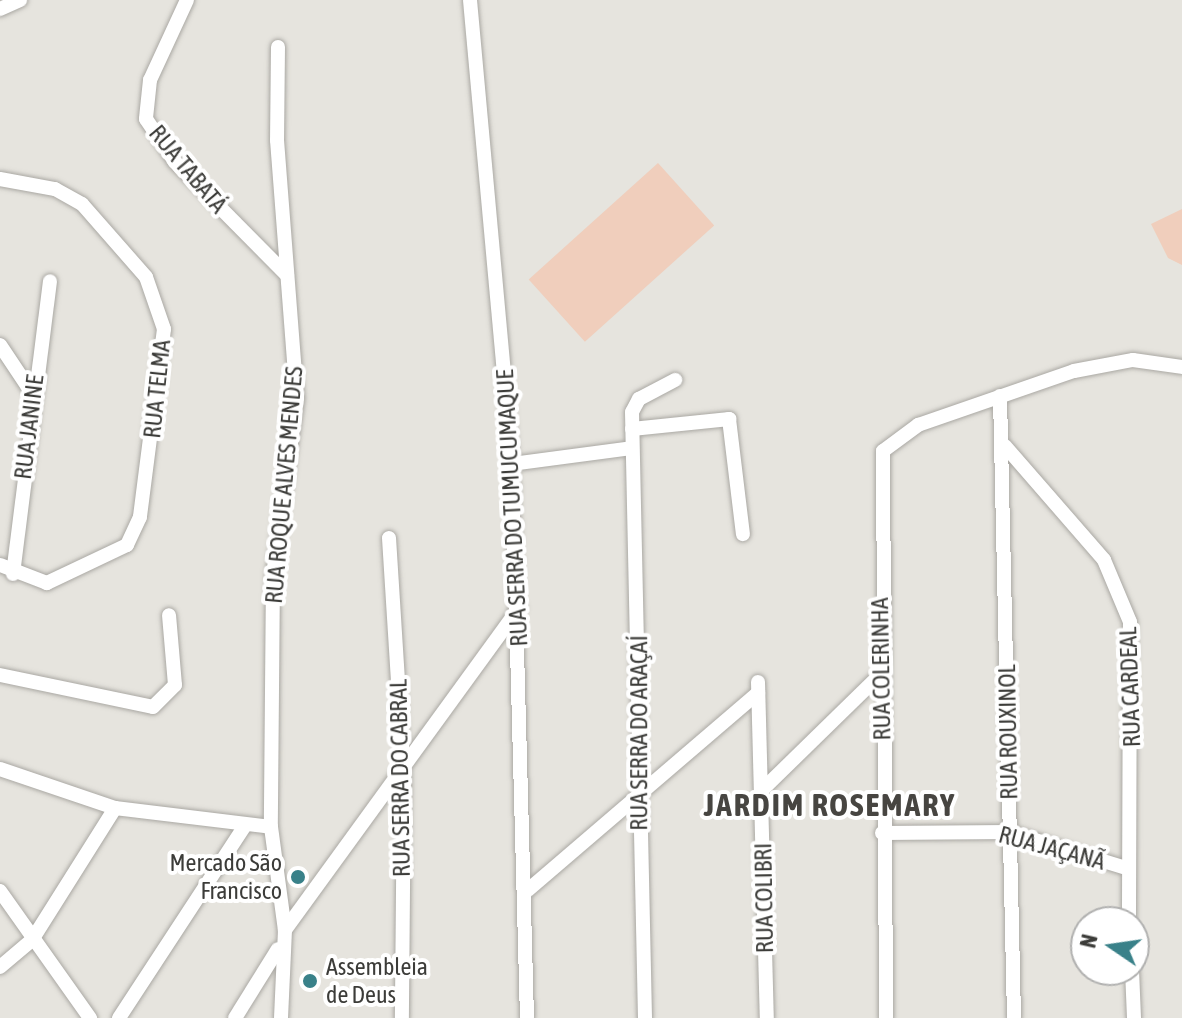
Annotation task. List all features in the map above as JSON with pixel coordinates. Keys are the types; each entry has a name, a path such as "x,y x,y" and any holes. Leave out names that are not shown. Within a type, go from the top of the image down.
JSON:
{"street":[{"path":"0,9 20,0"},
{"name":"RUA TABATÁ","path":"187,0 150,80 146,119 175,162 287,275"},
{"name":"RUA SERRA DO TUMUCUMAQUE","path":"470,0 512,464 528,890 527,1018"},
{"name":"RUA ROQUE ALVES MENDES","path":"278,47 287,275 297,398 273,575 271,827 285,930 278,948 281,1013"},
{"name":"RUA TELMA","path":"0,179 55,189 82,204 146,277 164,329 140,517 127,545 47,583 13,574 0,565"},
{"name":"RUA JANINE","path":"13,574 32,393 50,281"},
{"path":"0,345 32,393"},
{"path":"1000,396 1103,363 1182,367"},
{"path":"675,380 634,403 632,429 729,419 743,534"},
{"name":"RUA ROUXINOL","path":"1000,396 1005,446 1014,1018"},
{"name":"RUA COLERINHA","path":"886,1018 882,833 883,451 918,425 1000,396"},
{"name":"RUA SERRA DO ARAÇAÍ","path":"632,429 645,1018"},
{"name":"RUA CARDEAL","path":"1005,446 1083,532 1123,597 1133,743 1126,868 1128,906"},
{"path":"512,464 632,448"},
{"name":"RUA SERRA DO CABRAL","path":"389,538 404,775 402,1018"},
{"path":"285,930 404,775 519,608"},
{"path":"0,675 153,707 175,685 169,615"},
{"path":"762,790 882,673"},
{"name":"RUA COLIBRI","path":"638,788 758,687 767,1018"},
{"path":"0,769 115,808 244,827 271,827"},
{"path":"528,890 638,788"},
{"path":"0,967 32,940 115,808"},
{"path":"119,1018 244,827"},
{"name":"RUA JAÇANÃ","path":"882,833 1009,832 1126,868"},
{"path":"0,891 90,1018"},
{"path":"235,1018 278,948"},
{"path":"1133,986 1134,1018"},
{"path":"254,990 281,1013"}],"shaded area":[{"path":"658,163 714,225 585,342 529,279"},
{"path":"1182,209 1182,265 1168,258 1151,224"}],"place":[{"name":"Mercado São Francisco","path":"298,877"},
{"name":"Assembleia de Deus","path":"310,981"}],"district":[{"name":"JARDIM ROSEMARY","path":"830,805"}]}
